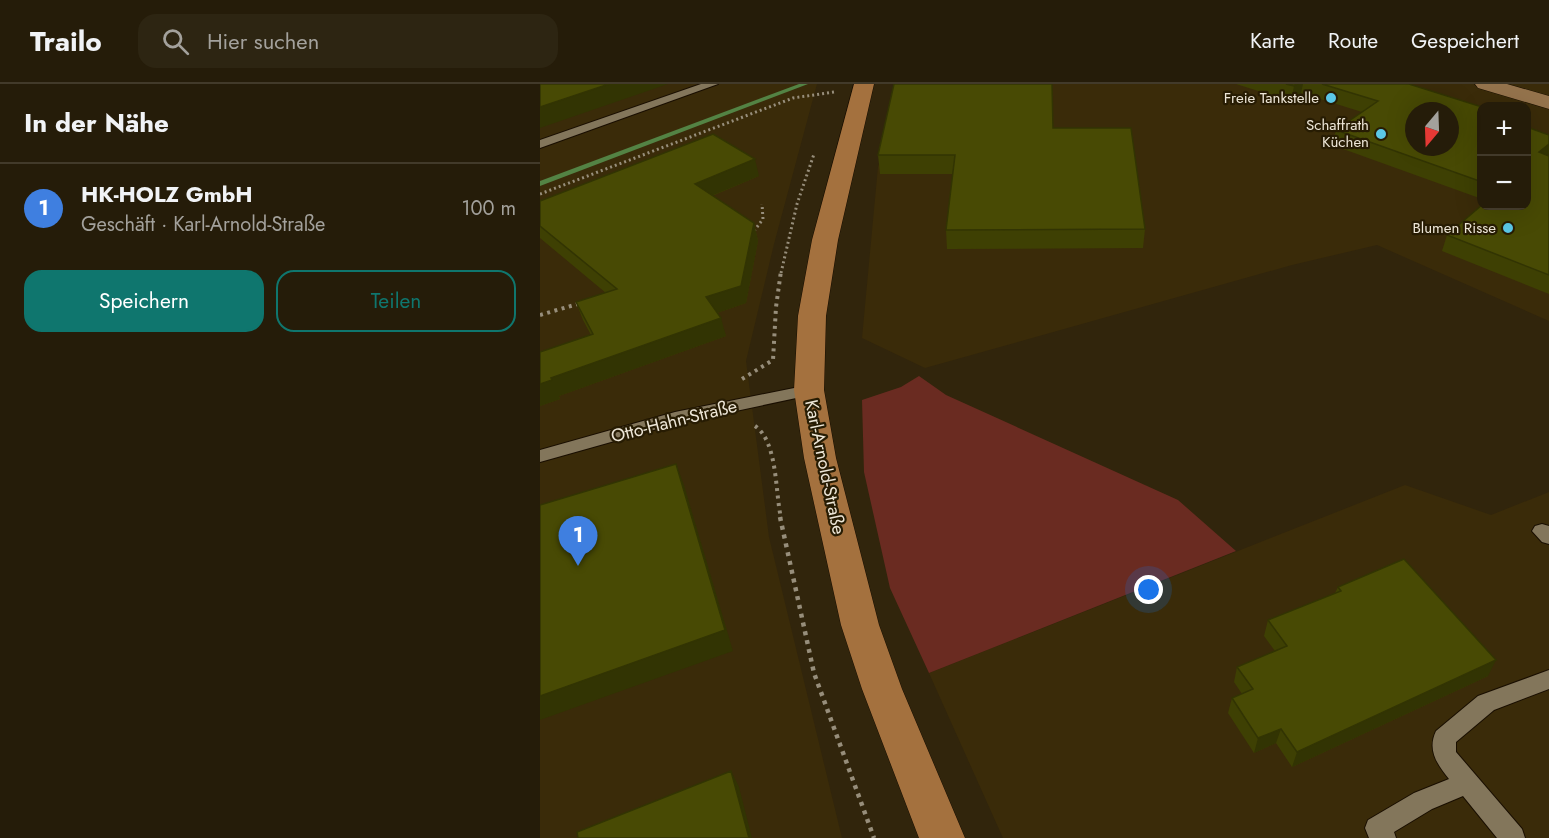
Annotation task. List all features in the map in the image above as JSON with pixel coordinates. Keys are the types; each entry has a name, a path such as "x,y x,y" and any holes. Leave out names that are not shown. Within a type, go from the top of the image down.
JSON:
{"main road":[{"name":"Karl-Arnold-Straße","path":"863,88 825,240 812,316 809,390 820,458 860,625 886,699 942,838"}],"street":[{"path":"1485,84 1512,87 1549,103"}],"lane":[{"path":"540,144 712,84"},
{"name":"Otto-Hahn-Straße","path":"540,456 675,418 809,390"},
{"path":"1513,838 1445,756 1444,738 1486,703 1549,679"},
{"path":"1384,838 1377,828 1424,801 1467,782"}],"path":[{"path":"540,194 793,98 814,93 863,88"},
{"path":"752,232 760,228 765,217 762,204"},
{"path":"540,315 581,303"}],"shaded area":[{"path":"540,84 817,84 774,244 746,361 769,537 842,838 540,838"},
{"path":"900,84 1549,84 1549,321 1377,245 1292,265 925,368 862,338 878,167"},
{"path":"919,376 946,395 1178,500 1236,551 929,673 890,588 864,472 862,400 901,387"},
{"path":"1405,485 1491,515 1549,492 1549,838 1003,838 929,673"}],"building":[{"path":"540,84 609,84 540,107"},
{"path":"894,84 1052,84 1053,128 1131,128 1145,229 946,230 955,155 878,155"},
{"path":"1322,84 1409,84 1477,105 1477,180 1409,156 1459,156 1459,102 1405,102 1405,155 1336,130 1378,101"},
{"name":"Blumen Risse","path":"1531,128 1549,135 1549,144 1539,152 1549,156 1549,275 1447,235 1477,209 1531,210"},
{"path":"713,134 755,159 695,184 754,223 741,286 706,297 721,318 551,378 552,380 540,384 540,352 593,334 576,302 617,289 540,226 540,201"},
{"path":"676,464 725,630 540,696 540,505"},
{"path":"1404,559 1496,660 1297,752 1281,729 1258,738 1232,698 1253,689 1237,667 1287,646 1268,620 1341,591 1338,587"},
{"path":"731,771 749,838 578,838 577,832"}],"waterway":[{"path":"540,184 805,84"}],"place":[{"name":"Freie Tankstelle","path":"1331,98"},
{"name":"Schaffrath Küchen","path":"1381,134"},
{"name":"Blumen Risse","path":"1508,228"},
{"name":"HK-HOLZ GmbH","path":"578,566"}]}
